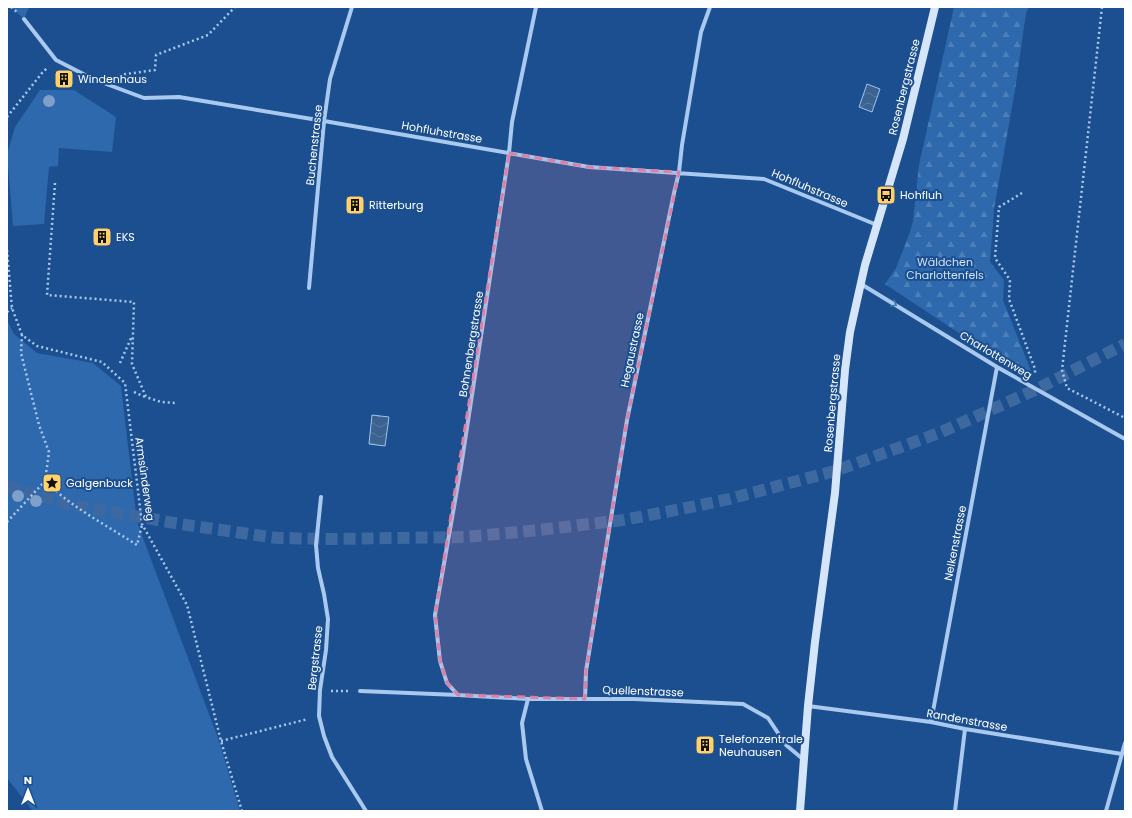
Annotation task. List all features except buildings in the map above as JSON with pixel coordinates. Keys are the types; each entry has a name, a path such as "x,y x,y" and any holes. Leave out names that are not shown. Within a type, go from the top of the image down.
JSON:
{"street":[{"name":"Buchenstrasse","path":"310,288 324,121 330,79 352,7"},
{"name":"Bohnenbergstrasse","path":"458,696 447,683 440,661 435,615 461,467 509,153 512,122 536,7"},
{"name":"Hegaustrasse","path":"585,699 586,671 627,420 679,172 682,145 701,32 710,7"},
{"name":"Rosenbergstrasse","path":"800,811 808,706 835,493 845,370 850,332 860,284 902,138 935,7"},
{"name":"Hohfluhstrasse","path":"24,19 56,60 93,79 144,98 179,97 589,167 764,179 877,225"},
{"name":"Charlottenweg","path":"860,284 997,367 1125,438"},
{"name":"Nelkenstrasse","path":"931,722 997,367"},
{"name":"Bergstrasse","path":"321,497 316,545 318,568 328,619 326,650 320,690 319,716 324,736 332,757 366,811"},
{"name":"Quellenstrasse","path":"360,691 528,699 634,699 743,704 768,718 786,745 804,760"},
{"path":"528,699 522,723 524,744 526,759 542,811"},
{"name":"Randenstrasse","path":"808,706 931,722 965,729 1122,754"},
{"path":"955,811 965,729"},
{"path":"1106,811 1125,743"}],"path":[{"path":"116,76 155,70 156,55 208,35 235,7"},
{"path":"1102,7 1062,370 1067,388 1125,418"},
{"path":"7,117 42,73 56,60"},
{"path":"55,183 47,295 134,302 132,364 146,397"},
{"path":"1022,193 999,207 995,258 1010,280 1009,299 1035,369 1034,378 1030,386"},
{"path":"7,250 12,308 22,335 21,353 39,425 49,452 45,481 7,522"},
{"path":"7,312 12,308"},
{"path":"120,364 132,334"},
{"name":"Armsünderweg","path":"22,335 37,346 102,362 125,383 142,524 187,605 221,741 242,811"},
{"path":"134,392 161,402 176,403"},
{"path":"45,481 55,491 137,545 142,524"},
{"path":"320,690 360,691"},
{"path":"221,741 319,716"}],"highlighted area":[{"path":"509,153 589,167 679,172 627,420 586,671 585,699 458,695 447,683 440,661 435,615"}],"green space":[{"path":"11,7 29,7 24,19"},
{"name":"Wäldchen Charlottenfels","path":"954,7 1029,7 1026,13 1015,90 994,209 990,262 1004,280 1003,300 1031,371 1029,377 1001,361 885,284 896,268 913,221 919,165"},
{"path":"40,90 74,90 116,117 112,152 59,148 58,166 49,167 44,224 13,226 7,154 15,127"},
{"path":"8,322 14,334 37,353 93,363 121,386 137,522 218,738 240,811 33,811 7,778"}],"water":[{"path":"867,84 880,89 872,112 859,107"},
{"path":"372,415 389,417 385,446 369,444"}],"tunnel":[{"path":"7,486 67,504 180,524 277,538 332,539 465,537 623,520 729,499 835,471 939,433 1035,390 1125,344"}],"place":[{"name":"Windenhaus","path":"64,79"},
{"name":"Hohfluh","path":"886,195"},
{"name":"Ritterburg","path":"355,205"},
{"name":"EKS","path":"102,237"},
{"name":"Galgenbuck","path":"52,483"},
{"name":"Telefonzentrale Neuhausen","path":"705,745"}]}
